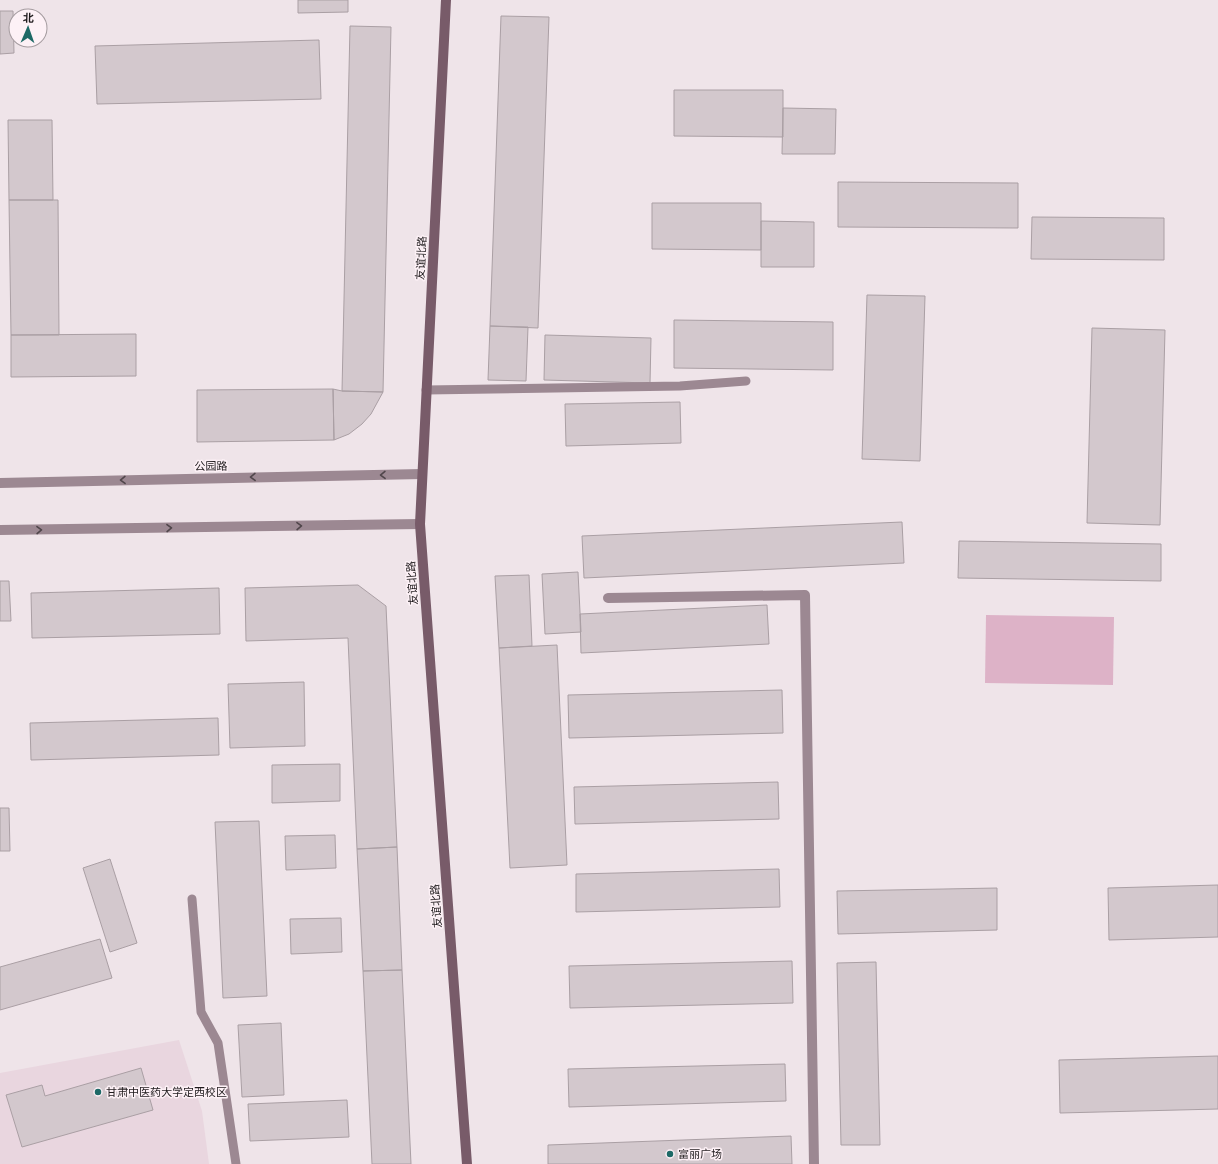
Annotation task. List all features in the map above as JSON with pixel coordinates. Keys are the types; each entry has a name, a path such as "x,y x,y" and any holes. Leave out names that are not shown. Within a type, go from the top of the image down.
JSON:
{"main road":[{"name":"友谊北路","path":"446,0 420,524 466,1164"}],"street":[{"name":"公园路","path":"0,483 422,474"},
{"path":"0,530 420,524"},
{"path":"608,598 805,595 814,1164"}],"lane":[{"path":"426,390 680,386 746,381"},
{"path":"192,899 201,1012 218,1043 236,1164"}],"shaded area":[{"path":"986,615 1114,617 1113,685 985,683"},
{"name":"甘肃中医药大学定西校区","path":"179,1040 202,1111 209,1164 0,1164 0,1073"}],"building":[{"path":"298,0 348,0 348,12 298,13"},
{"path":"0,11 8,11 8,48 14,48 14,53 0,54"},
{"path":"501,16 549,17 538,328 490,326"},
{"path":"350,26 391,27 383,392 342,391"},
{"path":"319,40 321,99 97,104 95,46"},
{"path":"674,90 783,90 783,137 674,136"},
{"path":"783,108 836,109 835,154 782,154"},
{"path":"8,120 52,120 53,200 9,200"},
{"path":"838,182 1018,183 1018,228 838,227"},
{"path":"9,200 58,200 59,335 11,335"},
{"path":"652,203 761,203 761,250 652,249"},
{"path":"1032,217 1164,218 1164,260 1031,259"},
{"path":"761,221 814,222 814,267 761,267"},
{"path":"867,295 925,296 920,461 862,459"},
{"path":"674,320 833,322 833,370 674,368"},
{"path":"490,326 528,327 526,381 488,380"},
{"path":"1092,328 1165,330 1160,525 1087,523"},
{"path":"136,334 136,376 11,377 11,335"},
{"path":"545,335 651,338 650,383 544,380"},
{"path":"333,389 342,391 383,392 371,414 362,424 349,434 334,440"},
{"path":"333,389 334,440 197,442 197,390"},
{"path":"680,402 681,443 566,446 565,404"},
{"path":"902,522 904,563 584,578 582,536"},
{"path":"959,541 1161,544 1161,581 958,578"},
{"path":"578,572 581,632 545,634 542,574"},
{"path":"529,575 532,646 499,648 495,576"},
{"path":"0,581 9,581 11,621 0,621"},
{"path":"358,585 386,606 397,847 357,849 348,638 246,641 245,588"},
{"path":"219,588 220,634 32,638 31,593"},
{"path":"767,605 769,644 581,653 580,614"},
{"path":"557,645 567,865 510,868 499,648"},
{"path":"304,682 305,746 230,748 228,684"},
{"path":"782,690 783,733 569,738 568,695"},
{"path":"218,718 219,755 31,760 30,723"},
{"path":"340,764 340,801 272,803 272,765"},
{"path":"778,782 779,819 575,824 574,787"},
{"path":"0,808 9,808 10,851 0,851"},
{"path":"259,821 267,996 223,998 215,822"},
{"path":"335,835 336,868 286,870 285,836"},
{"path":"397,847 402,970 363,971 357,849"},
{"path":"110,859 137,943 110,952 83,868"},
{"path":"779,869 780,907 576,912 576,874"},
{"path":"1218,885 1218,937 1109,940 1108,888"},
{"path":"997,888 997,930 838,934 837,891"},
{"path":"341,918 342,952 291,954 290,919"},
{"path":"100,939 112,978 0,1010 0,967"},
{"path":"792,961 793,1003 570,1008 569,966"},
{"path":"876,962 880,1145 841,1145 837,963"},
{"path":"402,970 411,1164 372,1164 363,971"},
{"path":"281,1023 284,1095 242,1097 238,1025"},
{"path":"1218,1056 1218,1109 1060,1113 1059,1060"},
{"path":"785,1064 786,1101 569,1107 568,1069"},
{"path":"141,1068 153,1110 22,1147 6,1095 42,1085 45,1096"},
{"path":"347,1100 349,1137 250,1141 248,1104"},
{"name":"富丽广场","path":"791,1136 792,1164 548,1164 548,1145"}],"place":[{"name":"甘肃中医药大学定西校区","path":"98,1092"},
{"name":"富丽广场","path":"670,1154"}]}
